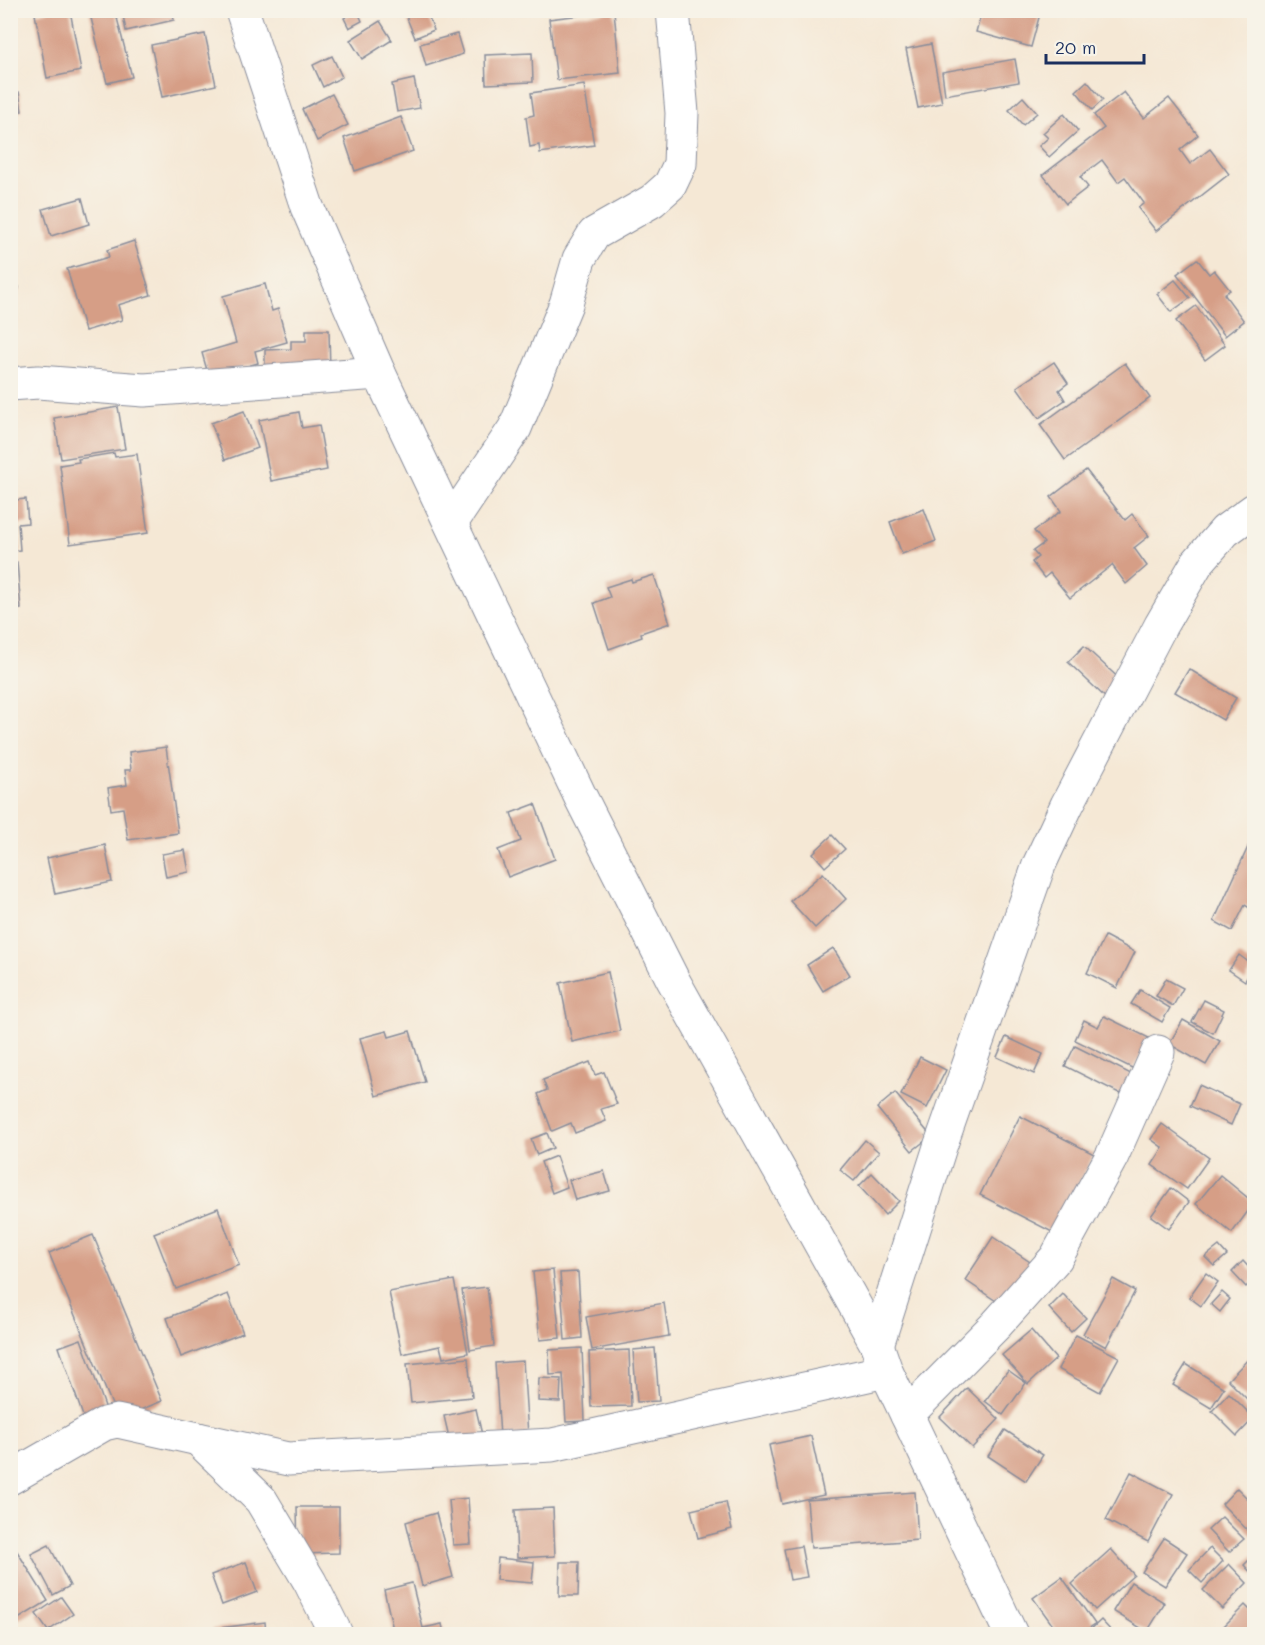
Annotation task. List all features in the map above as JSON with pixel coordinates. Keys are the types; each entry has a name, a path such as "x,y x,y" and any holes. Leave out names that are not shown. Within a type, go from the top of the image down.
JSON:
{"street":[{"path":"242,10 308,207 379,373 580,796 673,980 882,1358 1011,1635"},
{"path":"451,523 515,428 566,304 579,259 594,234 652,201 670,185 680,164 682,112 673,10"},
{"path":"10,384 38,382 144,390 379,373"},
{"path":"882,1358 940,1147 1039,865 1067,805 1161,625 1197,563 1226,531 1254,510"},
{"path":"907,1415 996,1325 1056,1258 1112,1156 1158,1052"},
{"path":"10,1478 104,1424 117,1422 288,1459 552,1445 882,1358"},
{"path":"198,1439 261,1500 310,1582 336,1635"}],"building":[{"path":"53,10 70,10 81,71 47,78 35,14"},
{"path":"89,10 115,10 132,77 107,83"},
{"path":"122,10 172,10 174,20 126,31"},
{"path":"357,10 362,21 349,28 344,18"},
{"path":"419,10 426,10 434,30 415,38 406,16"},
{"path":"982,10 1041,10 1031,47 976,32"},
{"path":"614,11 620,73 557,80 549,19"},
{"path":"380,21 392,40 362,59 350,40"},
{"path":"205,34 216,85 162,97 151,45"},
{"path":"457,34 463,54 426,66 420,44"},
{"path":"931,44 942,103 918,108 906,49"},
{"path":"532,53 533,82 486,84 485,55"},
{"path":"332,56 342,77 323,87 313,65"},
{"path":"1015,59 1019,82 945,95 942,72"},
{"path":"414,79 420,108 397,112 392,84"},
{"path":"1087,81 1103,100 1092,110 1076,91"},
{"path":"584,85 594,145 540,153 539,145 530,147 526,117 534,115 531,93"},
{"path":"19,92 22,111 10,112 10,93"},
{"path":"1124,92 1144,118 1169,98 1198,135 1180,150 1190,164 1210,149 1229,174 1156,231 1138,208 1144,203 1125,177 1118,182 1102,160 1080,177 1088,187 1066,204 1043,175 1104,128 1094,115"},
{"path":"332,94 348,125 317,141 302,109"},
{"path":"1023,97 1037,113 1023,125 1009,110"},
{"path":"1064,114 1078,131 1049,157 1039,146 1048,138 1043,133"},
{"path":"401,117 413,151 355,171 344,138"},
{"path":"82,198 89,224 51,236 43,209"},
{"path":"134,241 151,295 118,305 122,320 85,331 67,269 109,257 107,250"},
{"path":"1197,259 1209,274 1214,270 1230,290 1224,294 1244,321 1225,336 1177,274"},
{"path":"1175,280 1190,298 1171,312 1157,294"},
{"path":"265,284 272,311 278,309 287,342 255,351 258,363 209,377 202,353 236,343 223,296"},
{"path":"10,285 19,287 11,321 10,321"},
{"path":"1196,306 1225,345 1205,360 1176,321"},
{"path":"306,330 329,330 330,371 265,371 265,350 291,349 291,341 306,341"},
{"path":"1054,362 1068,383 1059,390 1065,400 1039,418 1017,387"},
{"path":"1125,363 1150,398 1065,460 1040,425"},
{"path":"118,407 125,449 61,459 54,418"},
{"path":"244,411 258,448 225,460 211,423"},
{"path":"299,412 302,428 319,425 327,470 271,481 259,420"},
{"path":"114,453 115,457 137,454 148,533 70,544 60,465 79,462 78,459"},
{"path":"1086,470 1125,520 1132,514 1149,536 1134,548 1147,566 1126,584 1112,565 1070,598 1050,573 1044,578 1032,562 1038,557 1033,551 1044,543 1034,531 1061,511 1051,497"},
{"path":"10,480 15,480 16,500 26,499 28,523 18,524 20,550 10,551"},
{"path":"924,509 936,541 902,554 890,522"},
{"path":"17,562 21,609 10,610 10,563"},
{"path":"654,575 670,623 641,633 642,637 609,649 594,603 610,597 606,587"},
{"path":"1084,646 1124,683 1108,700 1068,662"},
{"path":"1189,669 1236,698 1223,720 1175,692"},
{"path":"166,747 178,833 128,840 123,808 111,810 108,788 127,785 125,770 131,770 129,752"},
{"path":"535,804 555,859 508,877 498,850 521,841 511,813"},
{"path":"1254,834 1254,906 1253,910 1245,905 1232,931 1214,921"},
{"path":"832,835 845,849 825,867 813,853"},
{"path":"105,845 112,882 55,894 47,858"},
{"path":"185,850 189,872 166,877 162,854"},
{"path":"823,873 846,899 815,928 790,901"},
{"path":"1105,936 1135,952 1117,988 1087,973"},
{"path":"833,948 850,975 823,991 807,965"},
{"path":"1239,955 1254,966 1245,981 1229,970"},
{"path":"608,972 620,1031 572,1042 560,983"},
{"path":"1166,979 1183,988 1173,1006 1156,996"},
{"path":"1140,990 1170,1008 1162,1022 1131,1004"},
{"path":"1204,1000 1224,1010 1213,1033 1192,1022"},
{"path":"1104,1016 1149,1038 1134,1069 1075,1040 1084,1020 1098,1027"},
{"path":"1183,1020 1220,1041 1206,1065 1169,1044"},
{"path":"387,1031 389,1037 410,1031 425,1082 376,1096 360,1038"},
{"path":"1006,1037 1043,1054 1034,1074 997,1057"},
{"path":"1075,1046 1131,1074 1121,1094 1065,1066"},
{"path":"920,1057 946,1070 927,1108 901,1095"},
{"path":"590,1062 595,1075 604,1072 617,1104 601,1109 606,1121 575,1133 571,1123 552,1131 538,1094 547,1090 543,1080"},
{"path":"1199,1085 1240,1104 1231,1125 1190,1106"},
{"path":"895,1093 931,1136 912,1151 877,1108"},
{"path":"1020,1116 1094,1154 1054,1233 980,1195"},
{"path":"1162,1124 1209,1158 1187,1189 1152,1165 1163,1148 1151,1139"},
{"path":"547,1133 553,1148 537,1155 531,1139"},
{"path":"865,1140 879,1152 854,1181 840,1170"},
{"path":"556,1156 567,1187 552,1193 541,1162"},
{"path":"604,1171 610,1191 575,1200 569,1180"},
{"path":"872,1173 899,1201 885,1215 859,1186"},
{"path":"1220,1175 1254,1203 1232,1233 1196,1204"},
{"path":"1171,1188 1189,1202 1169,1229 1151,1216"},
{"path":"218,1208 239,1265 176,1289 154,1233"},
{"path":"93,1235 162,1401 118,1419 49,1253"},
{"path":"993,1237 1030,1262 1002,1305 965,1280"},
{"path":"1219,1246 1227,1255 1214,1266 1205,1257"},
{"path":"1243,1261 1254,1273 1254,1279 1246,1287 1232,1272"},
{"path":"553,1270 560,1338 540,1340 533,1272"},
{"path":"578,1272 582,1338 565,1340 560,1273"},
{"path":"1206,1273 1218,1282 1201,1306 1189,1297"},
{"path":"1113,1279 1135,1291 1106,1347 1083,1334"},
{"path":"454,1280 468,1353 443,1358 440,1346 402,1354 389,1292"},
{"path":"487,1287 494,1346 470,1350 462,1290"},
{"path":"1222,1292 1230,1299 1220,1312 1211,1304"},
{"path":"228,1294 243,1333 181,1357 167,1318"},
{"path":"1063,1294 1086,1318 1071,1332 1049,1308"},
{"path":"664,1303 669,1336 592,1350 586,1317"},
{"path":"1031,1330 1056,1359 1028,1384 1002,1355"},
{"path":"1076,1335 1119,1357 1100,1392 1058,1369"},
{"path":"81,1339 107,1412 84,1419 59,1347"},
{"path":"582,1348 585,1421 566,1422 563,1374 550,1375 549,1350"},
{"path":"655,1348 659,1401 637,1402 633,1350"},
{"path":"629,1350 631,1406 591,1407 589,1352"},
{"path":"1254,1353 1254,1406 1228,1380"},
{"path":"468,1358 472,1397 411,1403 407,1364"},
{"path":"523,1361 528,1435 500,1436 495,1363"},
{"path":"1186,1364 1224,1388 1211,1408 1173,1385"},
{"path":"1008,1370 1026,1383 1003,1415 985,1401"},
{"path":"539,1378 561,1379 560,1402 538,1401"},
{"path":"967,1388 999,1419 972,1448 940,1417"},
{"path":"1229,1393 1254,1418 1237,1436 1212,1411"},
{"path":"476,1409 483,1439 451,1446 444,1416"},
{"path":"1005,1430 1043,1455 1026,1481 988,1456"},
{"path":"811,1436 824,1495 782,1504 769,1445"},
{"path":"1131,1472 1173,1494 1148,1542 1106,1520"},
{"path":"1237,1488 1254,1505 1254,1537 1222,1504"},
{"path":"915,1492 918,1540 811,1548 807,1500"},
{"path":"468,1498 471,1544 453,1545 449,1500"},
{"path":"726,1502 732,1529 698,1538 691,1510"},
{"path":"297,1507 339,1507 339,1553 298,1554"},
{"path":"553,1508 555,1556 517,1558 515,1510"},
{"path":"436,1513 453,1577 422,1586 406,1522"},
{"path":"1222,1517 1244,1539 1229,1552 1208,1530"},
{"path":"1164,1538 1187,1553 1165,1586 1142,1572"},
{"path":"10,1540 48,1601 10,1624"},
{"path":"49,1545 70,1586 53,1595 31,1554"},
{"path":"801,1546 807,1577 790,1580 784,1549"},
{"path":"1210,1548 1223,1561 1202,1583 1189,1570"},
{"path":"1111,1549 1134,1575 1095,1610 1072,1584"},
{"path":"1254,1555 1254,1576 1244,1565"},
{"path":"498,1558 534,1562 532,1583 496,1580"},
{"path":"246,1562 257,1592 222,1605 211,1575"},
{"path":"560,1562 579,1562 578,1596 559,1596"},
{"path":"1229,1564 1247,1583 1222,1609 1203,1590"},
{"path":"1062,1577 1095,1624 1080,1634 1059,1634 1033,1598"},
{"path":"1131,1582 1165,1603 1147,1632 1113,1611"},
{"path":"412,1583 423,1628 442,1624 444,1634 394,1634 384,1590"},
{"path":"61,1597 73,1614 48,1631 36,1614"},
{"path":"1245,1605 1254,1614 1254,1634 1228,1634 1222,1628"},
{"path":"1101,1620 1114,1634 1086,1634"},
{"path":"265,1622 266,1634 214,1634 213,1629"}]}
